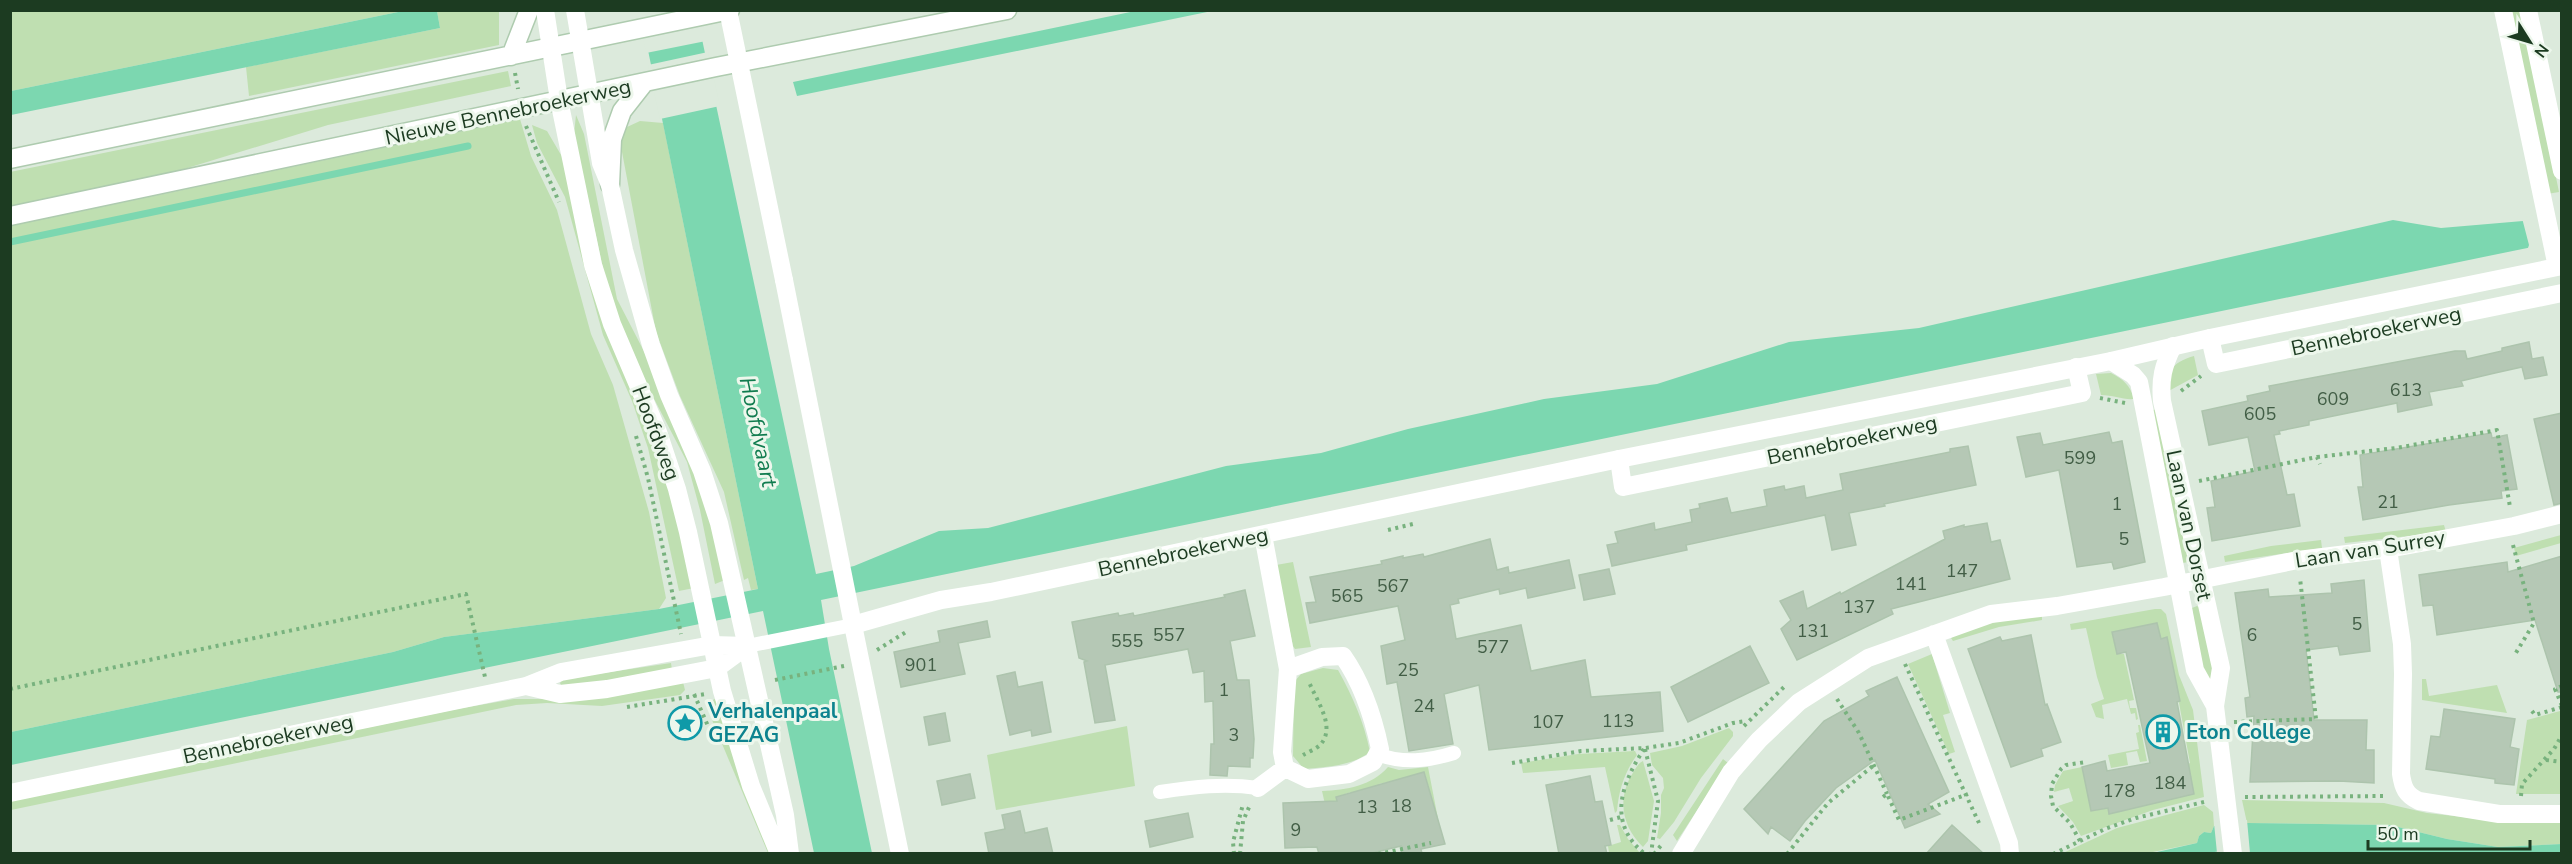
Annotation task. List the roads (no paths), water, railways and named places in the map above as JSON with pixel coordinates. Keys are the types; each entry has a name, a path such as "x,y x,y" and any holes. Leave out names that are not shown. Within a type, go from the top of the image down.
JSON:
{"street":[{"path":"511,56 529,10"},
{"name":"Hoofdweg","path":"545,10 559,100 593,265 612,324 658,432 688,532 717,668 743,764 779,854"},
{"name":"Hoofdweg","path":"575,10 601,164 610,185 624,250 651,345 669,395 702,471 719,523 741,622 753,645 785,815 790,854"},
{"path":"10,159 729,10 847,596 846,626 900,854"},
{"name":"Nieuwe Bennebroekerweg","path":"10,216 716,67 1007,10"},
{"path":"2503,10 2558,262"},
{"path":"2528,10 2562,171"},
{"path":"610,185 612,140 622,111 644,83"},
{"name":"Bennebroekerweg","path":"846,626 941,600 991,592 1619,459 2111,361 2558,262"},
{"name":"Bennebroekerweg","path":"2210,338 2216,364 2562,293"},
{"name":"Laan van Dorset","path":"2173,346 2164,363 2160,378 2162,401 2221,668 2216,715 2233,854"},
{"name":"Laan van Dorset","path":"2111,361 2133,375 2139,382 2195,670 2216,715"},
{"name":"Bennebroekerweg","path":"1619,459 1623,487 2082,393 2076,367"},
{"name":"Laan van Surrey","path":"1681,854 1731,772 1786,713 1831,679 1868,658 1936,642 1991,614 2057,606 2179,585 2298,560 2388,549 2514,526 2562,514"},
{"path":"1263,535 1296,666 1282,752 1285,768"},
{"path":"2388,549 2402,644 2401,774 2404,790 2409,796 2419,801 2499,814 2562,814"},
{"name":"Bennebroekerweg","path":"10,793 526,686 561,672 710,636 753,645"},
{"path":"1936,642 2009,843 2010,854"},
{"name":"Bennebroekerweg","path":"526,686 560,694 607,689 717,668 753,645"},
{"path":"1285,768 1308,779 1349,774 1373,762 1380,749 1357,675 1343,656 1322,657 1296,666"},
{"path":"1258,788 1285,768"}],"lane":[{"name":"Bennebroekerweg","path":"753,645 846,626"},
{"path":"1377,754 1392,760 1414,761 1454,753"},
{"path":"1160,792 1208,785 1258,788"}],"water":[{"path":"1140,10 1212,11 797,96 793,82"},
{"path":"403,11 437,11 440,28 11,115 11,91"},
{"name":"Hoofdvaart","path":"640,11 696,11 816,574 854,566 939,531 988,528 1226,466 1321,453 1408,429 1544,399 1657,384 1789,342 1919,328 2393,220 2441,228 2523,221 2561,212 2561,241 821,600 829,649 872,853 814,853 763,611 11,765 11,732 393,652 444,637 659,609 758,589"},
{"path":"2247,823 2390,825 2447,839 2498,847 2562,844 2561,854 2251,853 2234,849 2208,853 2148,854 2197,843 2199,836 2204,832 2211,833 2214,826"}],"waterway":[{"path":"10,242 468,146"}],"place":[{"name":"Verhalenpaal GEZAG","path":"685,723"},
{"name":"Eton College","path":"2163,732"}]}
